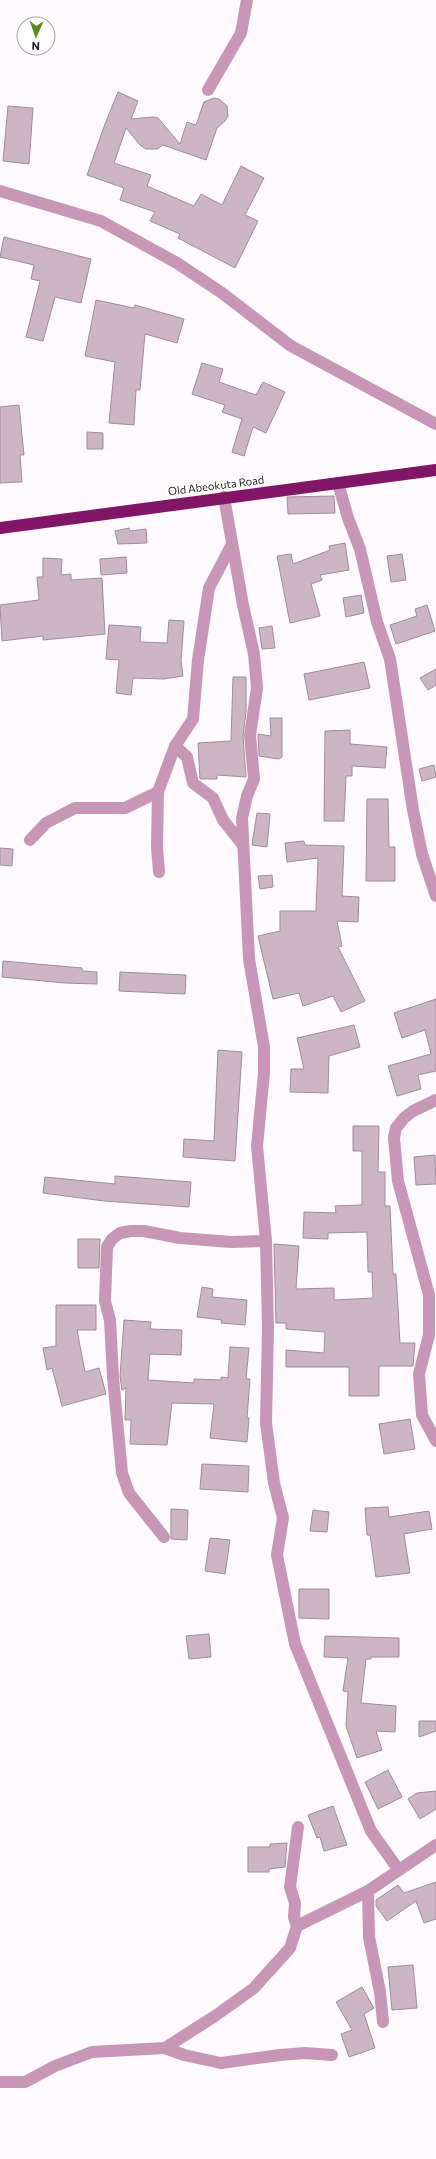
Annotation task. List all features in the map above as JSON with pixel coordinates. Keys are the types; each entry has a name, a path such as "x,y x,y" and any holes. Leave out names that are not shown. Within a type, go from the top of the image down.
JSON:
{"highway":[{"name":"Old Abeokuta Road","path":"0,528 436,470"}],"street":[{"path":"208,90 241,33 247,0"},
{"path":"0,190 101,221 177,263 222,293 291,346 436,424"},
{"path":"338,483 348,518 360,549 377,622 390,659 413,810 422,854 436,896"},
{"path":"224,497 243,605 254,654 257,688 250,735 254,779 247,796 242,818 249,959 264,1047 264,1074 257,1146 266,1241 268,1328 266,1423 274,1483 283,1518 277,1555 294,1644 371,1831 398,1869"},
{"path":"159,872 157,847 158,792 176,746 193,719 198,660 209,588 232,544"},
{"path":"176,746 187,757 193,783 214,798 222,820 243,845"},
{"path":"30,840 46,823 75,808 125,808 158,792"},
{"path":"436,1100 413,1111 404,1118 396,1128 394,1138 398,1181 429,1294 429,1335 419,1374 422,1415 436,1441"},
{"path":"164,1537 129,1493 122,1473 113,1377 110,1320 105,1301 107,1247 112,1239 120,1234 144,1231 180,1238 232,1242 266,1241"},
{"path":"165,2048 215,2016 254,1988 290,1948 297,1926 294,1917 295,1903 290,1887 298,1826"},
{"path":"297,1926 368,1891 436,1844"},
{"path":"368,1891 370,1936 380,1992 383,2022"},
{"path":"0,2082 25,2082 55,2066 92,2052 165,2048 184,2055 221,2063 280,2054 332,2055"}],"building":[{"path":"118,92 138,101 131,119 158,118 180,144 187,122 196,125 204,102 214,98 219,99 227,106 228,116 217,128 206,160 163,145 157,149 146,149 140,145 126,128 114,163 151,175 147,186 194,206 201,194 222,205 241,166 264,178 245,215 258,221 235,268 178,238 180,234 150,221 155,212 120,200 124,188 87,175"},
{"path":"8,106 33,108 29,164 3,161"},
{"path":"4,237 91,259 81,303 55,297 43,341 26,337 40,281 31,279 34,265 0,257"},
{"path":"96,300 134,308 135,305 184,319 177,343 145,334 140,390 136,390 134,425 109,423 115,362 85,356"},
{"path":"202,363 223,369 219,382 256,395 263,382 285,392 266,433 253,427 244,456 232,452 242,419 222,412 225,405 192,394"},
{"path":"19,405 24,455 20,455 22,482 0,483 0,407"},
{"path":"87,432 103,433 103,449 87,449"},
{"path":"334,496 335,513 288,514 287,497"},
{"path":"129,528 130,531 146,529 147,543 118,544 115,531"},
{"path":"345,543 349,570 320,575 322,580 311,584 320,616 290,623 277,556 291,554 293,564 330,550 329,546"},
{"path":"402,554 406,580 391,582 387,556"},
{"path":"126,557 127,573 101,575 100,559"},
{"path":"43,558 62,559 61,575 71,574 71,580 102,578 105,634 43,640 43,636 2,641 0,605 39,600 37,577 43,577"},
{"path":"361,595 364,613 346,617 343,598"},
{"path":"427,605 435,631 396,644 390,625 417,616 415,609"},
{"path":"169,620 184,621 181,661 183,676 164,679 133,678 131,695 116,693 119,660 106,659 109,625 141,627 140,642 167,643"},
{"path":"272,626 275,648 262,649 259,628"},
{"path":"364,662 370,688 309,700 304,674"},
{"path":"436,669 436,685 428,690 420,678"},
{"path":"233,677 246,677 246,712 243,736 246,777 217,775 217,779 200,779 198,743 231,741"},
{"path":"270,718 282,718 282,757 279,759 259,756 258,734 271,736"},
{"path":"350,730 350,744 387,747 385,768 352,766 352,776 346,776 344,821 324,821 325,731"},
{"path":"434,765 436,777 422,781 419,769"},
{"path":"367,799 388,799 389,847 395,847 395,881 366,881"},
{"path":"257,813 270,814 267,847 252,845"},
{"path":"304,841 305,845 344,846 342,896 359,897 358,922 337,921 342,946 338,947 365,1001 341,1012 333,996 303,1006 299,993 273,999 258,936 280,931 280,911 316,911 318,858 287,862 285,843"},
{"path":"0,848 13,849 12,866 0,865"},
{"path":"272,875 273,887 260,889 258,876"},
{"path":"3,961 82,968 82,971 97,972 97,984 65,983 2,977"},
{"path":"120,972 186,975 185,994 119,991"},
{"path":"436,999 436,1071 418,1075 421,1089 397,1096 388,1066 431,1054 425,1030 402,1038 394,1013"},
{"path":"354,1025 360,1047 329,1056 328,1093 290,1092 291,1069 304,1069 297,1038"},
{"path":"218,1050 242,1052 235,1161 183,1157 184,1139 214,1141"},
{"path":"353,1126 379,1126 378,1172 385,1172 385,1206 390,1206 393,1274 396,1274 400,1343 415,1343 413,1366 379,1366 379,1396 349,1396 349,1367 286,1367 286,1350 324,1353 325,1332 286,1329 286,1323 276,1323 274,1244 299,1246 296,1289 334,1288 334,1300 373,1298 372,1272 368,1272 367,1232 328,1233 328,1239 303,1238 304,1212 336,1213 335,1206 362,1205 362,1151 353,1151"},
{"path":"435,1155 436,1184 416,1185 414,1157"},
{"path":"115,1176 191,1182 189,1207 104,1201 43,1193 45,1177 115,1184"},
{"path":"78,1239 100,1239 99,1268 78,1268"},
{"path":"202,1287 213,1289 212,1297 247,1300 245,1325 221,1323 222,1320 197,1317"},
{"path":"56,1305 96,1305 96,1330 77,1330 85,1372 99,1368 106,1394 62,1406 52,1368 47,1370 43,1348 56,1346"},
{"path":"124,1320 151,1322 150,1329 182,1330 181,1355 150,1354 148,1380 194,1383 194,1379 221,1380 221,1377 228,1378 230,1347 249,1348 246,1379 250,1379 247,1442 210,1438 214,1404 172,1403 167,1445 130,1444 131,1420 125,1420 126,1388 122,1390 120,1376"},
{"path":"410,1419 415,1449 384,1454 379,1424"},
{"path":"202,1464 249,1466 248,1492 200,1489"},
{"path":"388,1507 389,1517 429,1511 432,1529 404,1534 410,1573 376,1577 370,1535 367,1535 365,1508"},
{"path":"171,1509 188,1510 187,1540 171,1539"},
{"path":"313,1510 329,1512 327,1532 310,1531"},
{"path":"210,1538 230,1540 225,1574 205,1571"},
{"path":"299,1589 329,1589 329,1619 299,1618"},
{"path":"209,1634 211,1657 189,1659 186,1636"},
{"path":"325,1636 399,1638 399,1657 371,1657 371,1659 366,1659 361,1703 396,1706 395,1732 376,1731 382,1750 357,1758 346,1726 348,1692 343,1691 348,1658 324,1657"},
{"path":"419,1721 436,1721 436,1731 419,1737"},
{"path":"388,1770 402,1797 378,1809 365,1782"},
{"path":"436,1791 436,1809 420,1819 408,1799 417,1793"},
{"path":"333,1806 347,1845 324,1851 320,1837 317,1838 308,1815"},
{"path":"287,1843 285,1867 269,1869 269,1872 248,1872 248,1847 270,1847 270,1844"},
{"path":"436,1882 436,1919 424,1923 416,1901 387,1921 376,1906 376,1900 398,1885 404,1893"},
{"path":"413,1965 417,2008 392,2010 388,1967"},
{"path":"362,1987 374,2008 364,2014 375,2048 349,2057 341,2034 352,2030 336,2002"}]}
